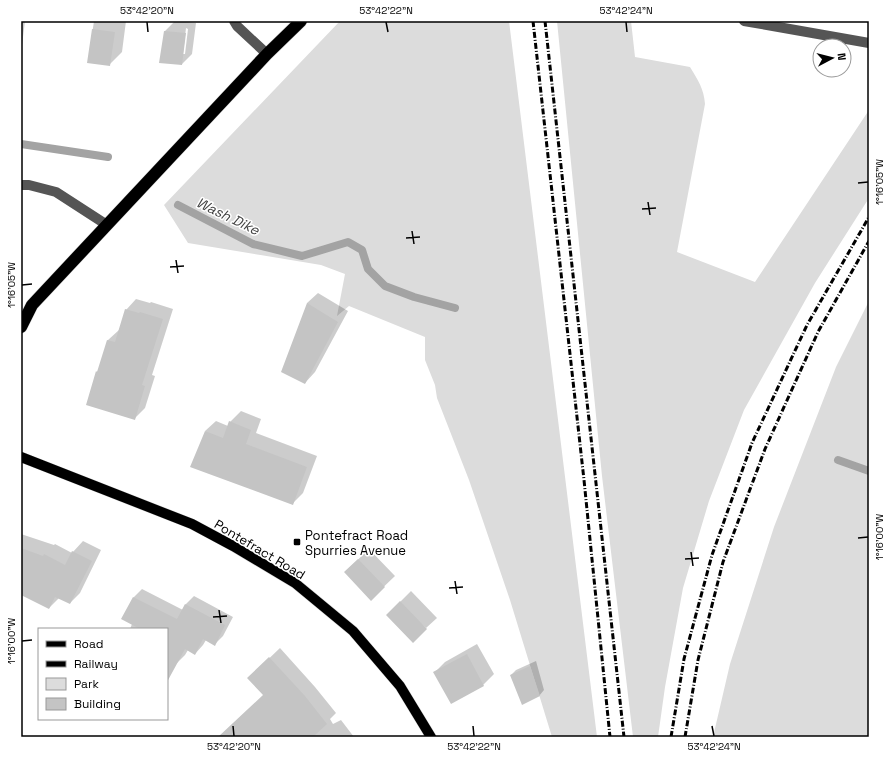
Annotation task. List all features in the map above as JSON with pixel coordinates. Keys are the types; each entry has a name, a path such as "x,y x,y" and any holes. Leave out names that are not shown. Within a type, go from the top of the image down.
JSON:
{"highway":[{"path":"21,327 27,308 267,54 301,21"}],"main road":[{"name":"Pontefract Road","path":"21,457 192,524 233,546 295,583 353,631 400,686 431,737"}],"street":[{"path":"234,21 237,26 267,54"},
{"path":"744,21 869,43"},
{"path":"21,185 29,185 56,192 107,225"}],"green space":[{"path":"340,21 509,21 597,737 552,737 510,600 469,480 437,398 435,385 425,360 425,337 349,306 337,316 345,274 321,265 188,243 164,205"},
{"path":"557,21 631,21 635,57 690,67 702,89 705,104 677,252 755,282 869,110 869,198 815,283 744,410 709,501 683,588 665,687 658,737 633,737 602,476"},
{"path":"869,301 869,737 713,737 730,664 774,527 836,367"}],"building":[{"path":"92,29 115,32 110,66 87,63"},
{"path":"164,31 186,33 182,65 159,63"},
{"path":"307,303 338,322 305,384 281,372"},
{"path":"125,309 163,319 142,385 145,386 135,420 86,405 107,340 115,342"},
{"path":"229,421 251,430 246,444 307,467 293,505 190,467 205,431 223,438"},
{"path":"21,548 43,556 44,554 65,565 72,551 92,561 70,604 55,597 49,609 21,595"},
{"path":"358,559 385,587 371,601 344,572"},
{"path":"133,597 177,619 185,604 225,625 215,646 203,639 195,655 185,649 168,680 168,628 138,628 121,619"},
{"path":"400,601 427,629 413,643 386,615"},
{"path":"467,654 484,686 451,704 433,672"},
{"path":"269,657 305,696 327,724 313,737 218,737 263,695 247,678"},
{"path":"530,666 540,696 522,705 510,675"}],"waterway":[{"name":"Wash Dike","path":"21,144 108,157"},
{"name":"Wash Dike","path":"178,205 253,244 302,256 348,242 362,250 368,269 385,286 414,297 455,308"},
{"name":"Wash Dike","path":"838,460 869,471"}],"railway":[{"path":"533,21 584,480 610,737"},
{"path":"545,21 624,737"},
{"path":"671,737 684,659 712,555 752,443 807,325 869,217"},
{"path":"685,737 698,660 723,562 765,449 818,332 869,241"}],"place":[{"name":"Pontefract Road Spurries Avenue","path":"297,542"}]}
